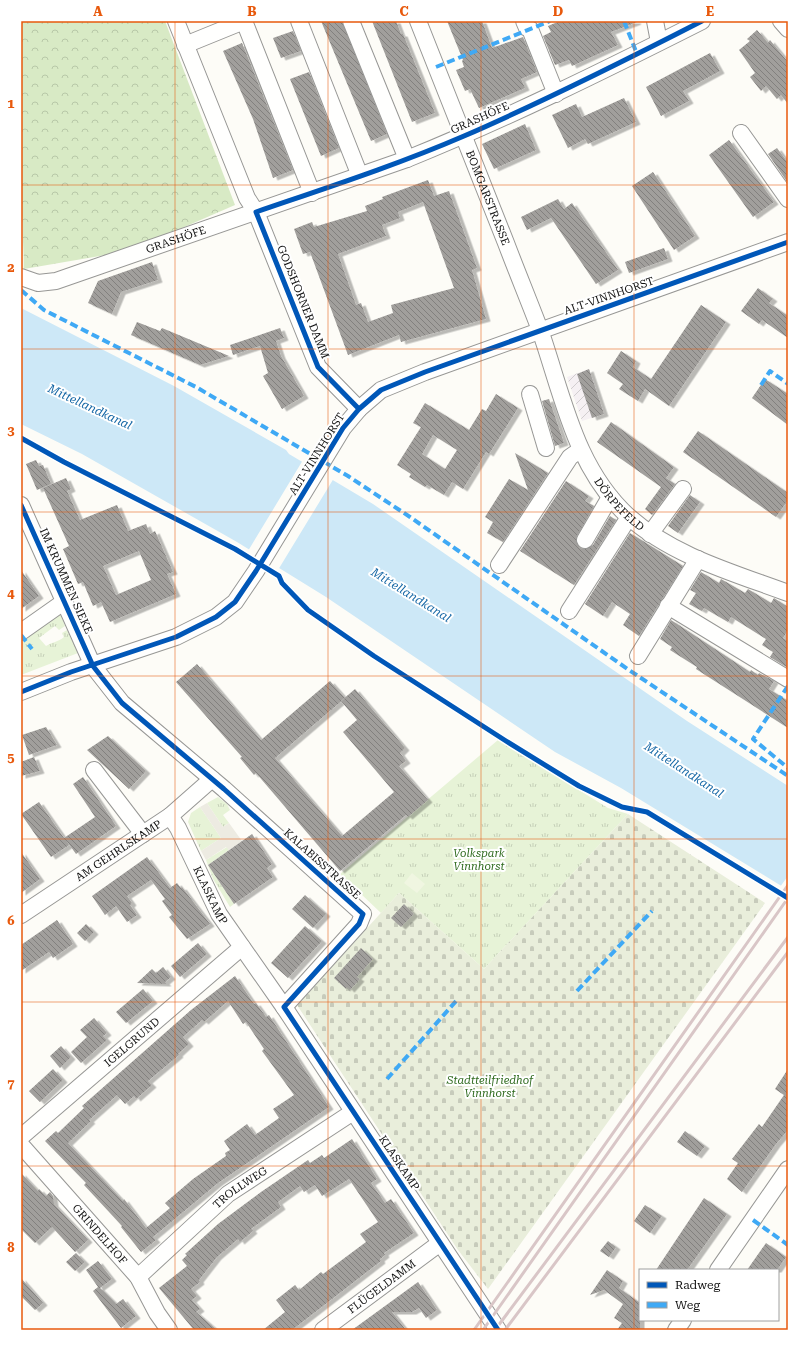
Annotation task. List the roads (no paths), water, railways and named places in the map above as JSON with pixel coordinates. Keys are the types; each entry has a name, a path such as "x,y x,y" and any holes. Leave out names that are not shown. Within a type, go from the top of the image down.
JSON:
{"street":[{"name":"GODSHORNER DAMM","path":"176,21 247,198 256,212 318,367 359,409"},
{"path":"185,44 244,21 312,193"},
{"path":"299,21 360,176"},
{"path":"351,21 407,159"},
{"name":"BOMGARSTRASSE","path":"418,21 540,331"},
{"path":"655,21 659,42"},
{"name":"GRASHÖFE","path":"21,277 38,282 56,281 407,159 464,136 556,94 702,21"},
{"path":"781,21 788,29"},
{"path":"527,25 556,94"},
{"path":"741,133 788,200"},
{"name":"ALT-VINNHORST","path":"21,692 176,637 216,617 235,602 256,571 343,428 359,409 381,390 403,380 788,242"},
{"name":"DÖRPEFELD","path":"540,331 580,450 610,497 629,517 650,534 674,548 698,559 788,593"},
{"path":"530,394 546,448"},
{"path":"499,565 570,457 580,450"},
{"path":"650,534 683,490"},
{"path":"585,540 610,497"},
{"name":"IM KRUMMEN SIEKE","path":"21,505 93,666 122,703 212,779"},
{"path":"569,611 629,517"},
{"path":"638,656 698,559"},
{"path":"21,632 65,601"},
{"path":"668,606 788,679"},
{"path":"94,770 143,834"},
{"name":"AM GEHRLSKAMP","path":"21,916 170,816 212,779"},
{"name":"KALABISSTRASSE","path":"212,779 363,914 359,924 284,1007"},
{"name":"KLASKAMP","path":"170,816 178,828 215,907 284,1007 498,1330"},
{"name":"IGELGRUND","path":"21,1137 242,947"},
{"name":"TROLLWEG","path":"138,1277 228,1194 353,1112"},
{"name":"GRINDELHOF","path":"21,1145 138,1277 157,1313 169,1330"},
{"path":"719,1269 788,1169"},
{"name":"FLÜGELDAMM","path":"323,1330 440,1243"},
{"path":"676,1330 682,1321"}],"water":[{"name":"Mittellandkanal","path":"21,308 174,386 286,450 289,454 373,504 687,721 788,786 788,890 621,788 555,752 326,597 237,542 82,454 21,424"}],"railway":[{"path":"474,1330 788,885"},
{"path":"483,1330 788,898"},
{"path":"495,1330 788,937"},
{"path":"505,1330 788,952"}],"park label":[{"name":"Volkspark Vinnhorst","path":"479,859"},
{"name":"Stadtteilfriedhof Vinnhorst","path":"490,1086"}]}
